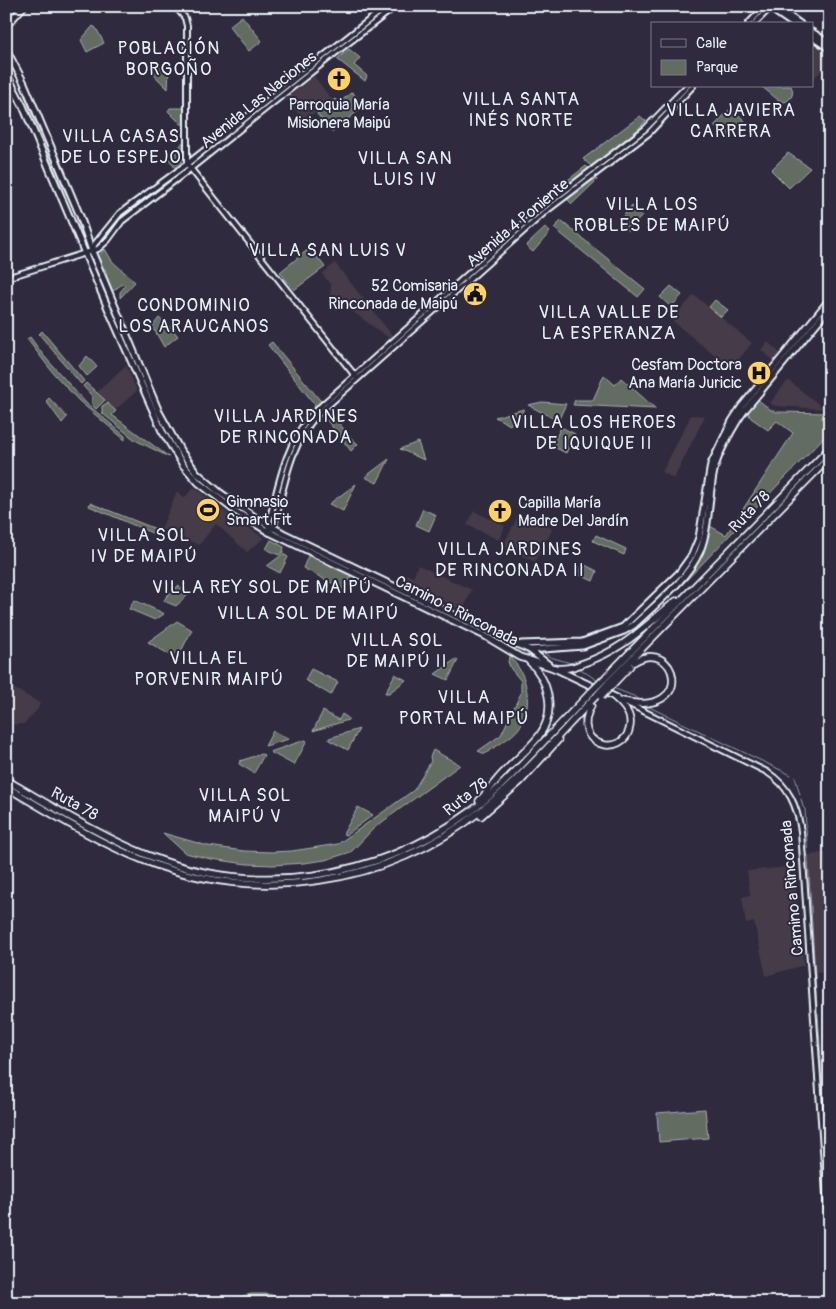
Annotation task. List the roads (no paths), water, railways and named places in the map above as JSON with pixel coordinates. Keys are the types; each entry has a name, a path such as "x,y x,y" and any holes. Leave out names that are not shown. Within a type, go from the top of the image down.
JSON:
{"highway":[{"name":"Ruta 78","path":"608,683 702,578 830,448"},
{"name":"Ruta 78","path":"6,780 111,838 147,855 195,870 243,877 294,878 356,867 411,847 439,832 489,797 608,683 830,457"},
{"path":"554,668 571,668 621,647 702,578"},
{"path":"614,697 626,709 630,720 627,735 616,744 601,745 588,735 586,727 586,720 596,694 634,662 698,592"},
{"path":"622,701 640,704 656,702 667,695 672,685 671,671 668,665 660,659 647,657 634,662"},
{"path":"462,817 535,740 546,723 549,710 547,688 539,672 526,659"},
{"name":"Ruta 78","path":"6,788 134,856 182,873 231,882 255,884 290,884 318,881 378,867 402,858 451,832 482,811 508,787 596,694"},
{"path":"451,832 478,818 515,788 591,706"}],"main road":[{"path":"6,26 24,6"},
{"path":"770,7 790,22"},
{"path":"770,7 796,22"},
{"path":"814,33 830,44"},
{"path":"814,38 830,49"},
{"name":"Camino a Rinconada","path":"6,49 24,83 160,412 180,450 192,467 208,483 271,529 485,636 516,655 554,668 622,701"},
{"name":"Camino a Rinconada","path":"6,72 26,114 155,416 176,455 191,474 208,490 246,519 520,644 554,668"},
{"path":"516,655 516,648 520,644 580,642 623,626 679,573 689,560 697,544 710,467 732,421 742,406 830,299"},
{"path":"526,659 530,650 583,646 628,630 686,572 696,559 703,540 715,466 736,424 830,307"},
{"path":"537,655 541,648"}],"street":[{"path":"175,6 185,18 186,26 187,164 356,377"},
{"name":"Avenida Las Naciones","path":"93,250 94,245 116,216 187,164 387,6"},
{"name":"Avenida Las Naciones","path":"6,278 98,249 122,221 396,6"},
{"path":"751,22 770,7"},
{"path":"756,22 770,7"},
{"name":"Avenida 4 Poniente","path":"467,278 536,213 645,130 684,88"},
{"name":"Avenida 4 Poniente","path":"271,529 287,456 298,432 317,408 356,377 467,278 545,212 648,133 691,88"},
{"name":"Camino a Rinconada","path":"622,701 763,769 783,784 795,804 801,831 830,1250"}],"waterway":[{"path":"821,418 830,421"},
{"path":"544,653 550,657 574,664"},
{"path":"579,668 598,681"},
{"path":"613,688 636,697 641,701"},
{"path":"647,706 791,775"},
{"path":"795,777 800,795"},
{"path":"801,799 805,809 817,1008"},
{"path":"818,1013 829,1182"},
{"path":"829,1188 830,1199"}],"place":[{"name":"Parroquia María Misionera Maipú","path":"339,79"},
{"name":"52 Comisaria Rinconada de Maipú","path":"475,294"},
{"name":"Cesfam Doctora Ana María Juricic","path":"759,373"},
{"name":"Gimnasio Smart Fit","path":"208,510"},
{"name":"Capilla María Madre Del Jardín","path":"500,511"}],"district":[{"name":"POBLACIÓN BORGOÑO","path":"169,58"},
{"name":"VILLA SANTA INÉS NORTE","path":"521,109"},
{"name":"VILLA JAVIERA CARRERA","path":"731,120"},
{"name":"VILLA CASAS DE LO ESPEJO","path":"121,146"},
{"name":"VILLA SAN LUIS IV","path":"405,168"},
{"name":"VILLA LOS ROBLES DE MAIPÚ","path":"652,214"},
{"name":"VILLA SAN LUIS V","path":"328,250"},
{"name":"CONDOMINIO LOS ARAUCANOS","path":"194,315"},
{"name":"VILLA VALLE DE LA ESPERANZA","path":"609,322"},
{"name":"VILLA JARDINES DE RINCONADA","path":"286,426"},
{"name":"VILLA LOS HEROES DE IQUIQUE II","path":"594,432"},
{"name":"VILLA SOL IV DE MAIPÚ","path":"144,545"},
{"name":"VILLA JARDINES DE RINCONADA II","path":"510,559"},
{"name":"VILLA REY SOL DE MAIPÚ","path":"262,587"},
{"name":"VILLA SOL DE MAIPÚ","path":"308,613"},
{"name":"VILLA SOL DE MAIPÚ II","path":"397,650"},
{"name":"VILLA EL PORVENIR MAIPÚ","path":"209,668"},
{"name":"VILLA PORTAL MAIPÚ","path":"464,708"},
{"name":"VILLA SOL MAIPÚ V","path":"245,805"}]}
